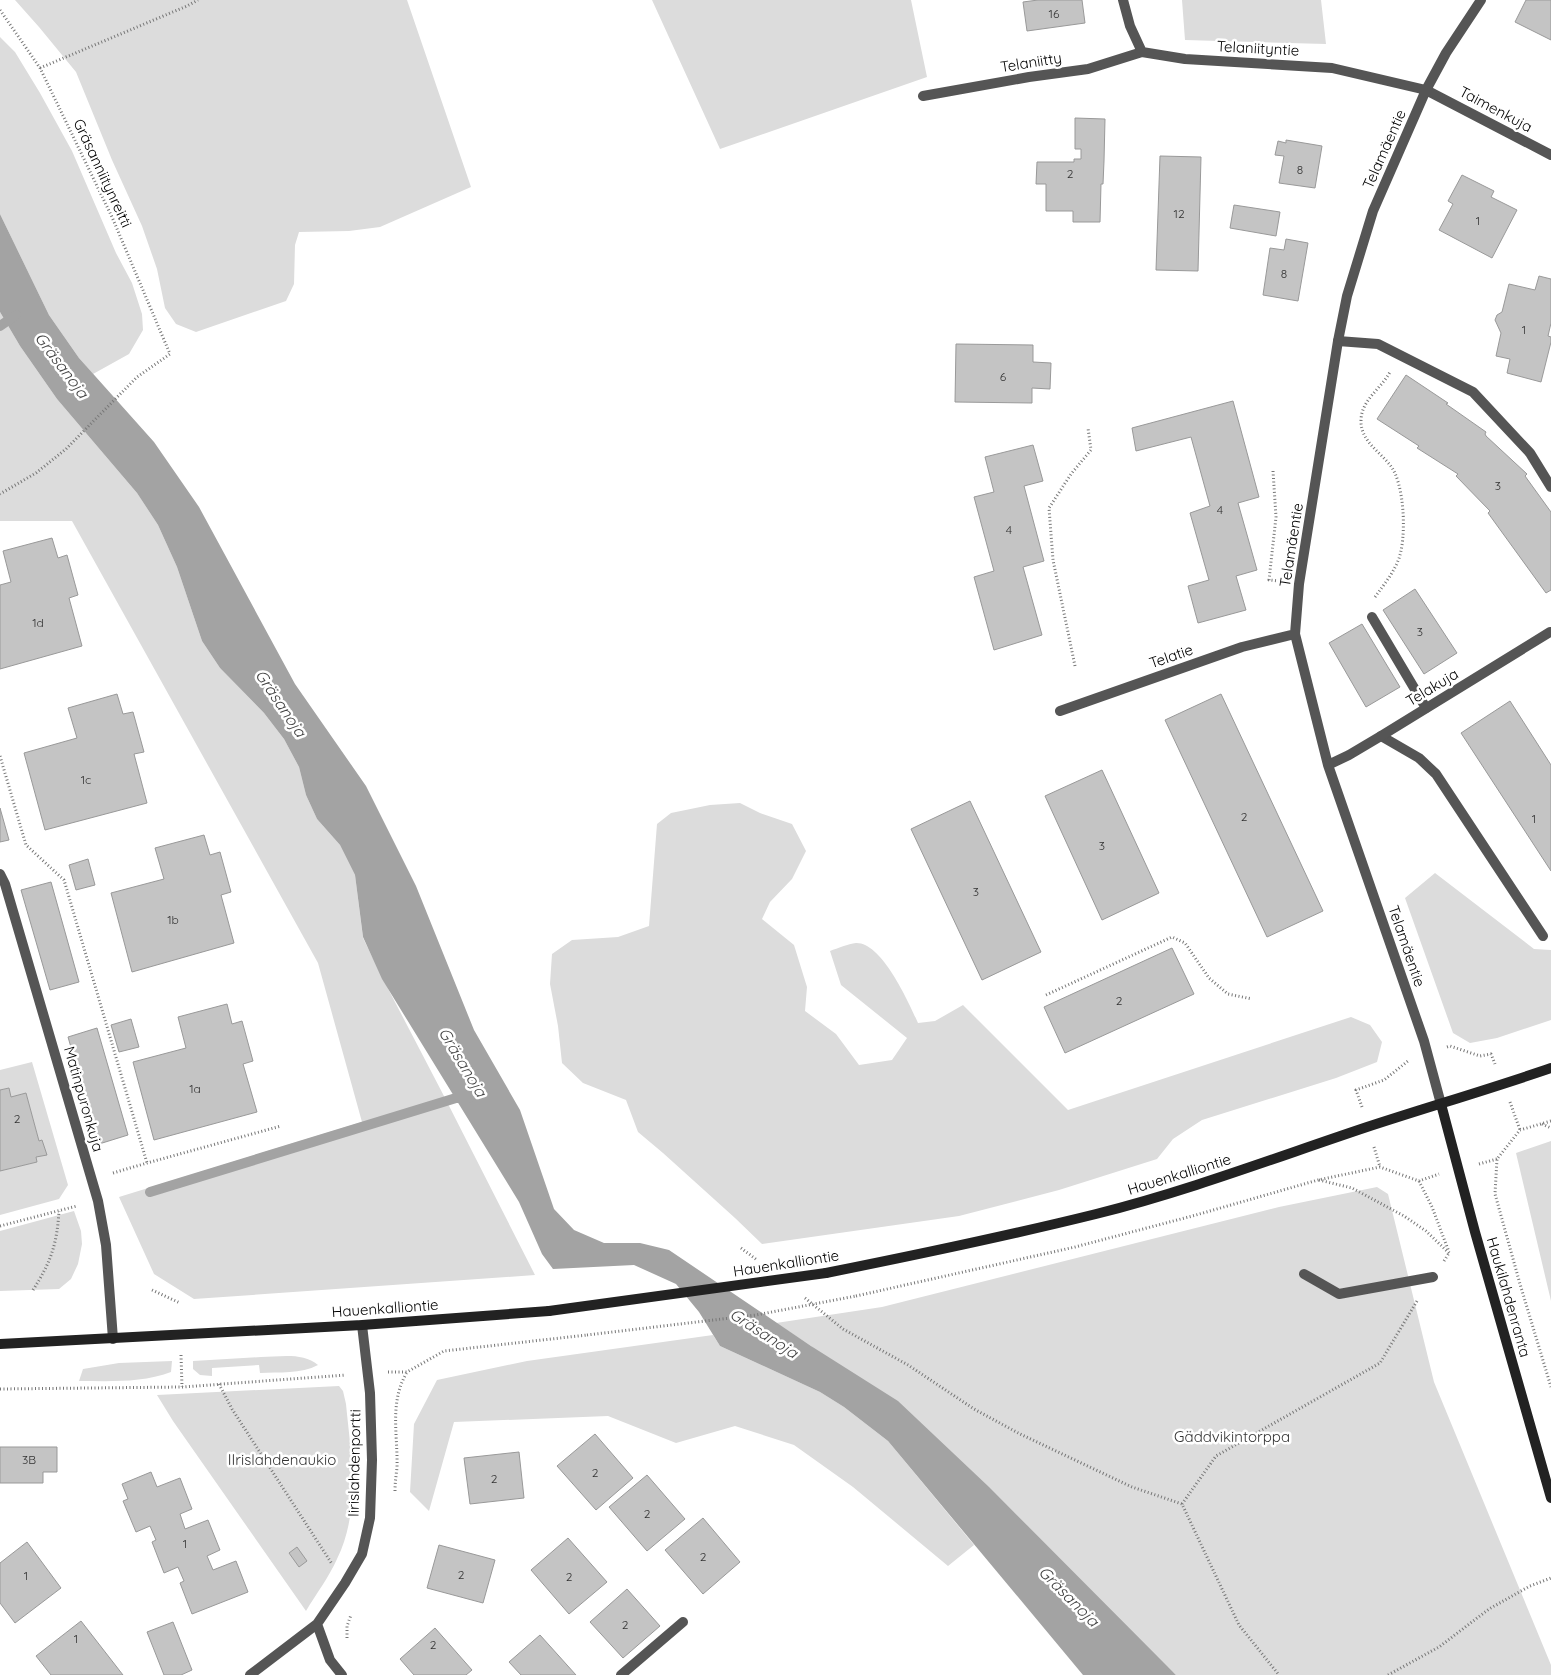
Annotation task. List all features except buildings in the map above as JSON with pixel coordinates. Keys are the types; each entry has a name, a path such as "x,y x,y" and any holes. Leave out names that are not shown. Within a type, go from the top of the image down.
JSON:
{"main road":[{"name":"Hauenkalliontie","path":"0,1344 362,1325 549,1310 826,1273 1097,1214 1209,1182 1368,1127 1551,1068"},
{"name":"Haukilahdenranta","path":"1442,1104 1475,1232 1551,1498"}],"street":[{"path":"1124,0 1130,26 1142,52"},
{"name":"Telamäentie","path":"1442,1104 1424,1041 1328,765 1294,634 1299,584 1347,296 1373,211 1426,90 1446,54 1481,0"},
{"name":"Telaniityntie","path":"1142,52 1185,59 1332,68 1426,90"},
{"name":"Telaniitty","path":"923,96 1029,76 1088,69 1142,52"},
{"name":"Taimenkuja","path":"1426,90 1551,155"},
{"path":"1338,341 1378,344 1473,392 1530,453 1551,487"},
{"path":"1372,617 1426,708"},
{"name":"Telakuja","path":"1328,765 1349,755 1551,632"},
{"name":"Telatie","path":"1060,711 1242,647 1294,634"},
{"path":"1380,736 1419,758 1436,774 1543,936"},
{"name":"Matinpuronkuja","path":"0,874 6,884 98,1201 106,1245 114,1339"},
{"path":"1304,1274 1339,1294 1433,1277"},
{"name":"Iirislahdenportti","path":"250,1675 317,1624 362,1554 370,1518 372,1460 368,1373 362,1325"},
{"path":"621,1675 683,1622"},
{"path":"317,1624 330,1660 342,1675"}],"path":[{"path":"40,68 188,6 198,0"},
{"name":"Gräsanniitynreitti","path":"0,10 40,68 112,217 170,354 137,377 66,448 36,473 0,494"},
{"path":"1372,617 1371,609 1374,598 1392,573 1401,552 1403,540 1402,517 1399,482 1396,474 1369,443 1361,422 1363,410 1368,400 1387,377 1399,355"},
{"path":"1075,666 1053,560 1049,508 1091,450 1088,428"},
{"path":"1273,471 1276,517 1269,580 1299,584"},
{"path":"0,756 26,845 64,880 147,1162"},
{"path":"1046,995 1172,937 1185,943 1209,978 1228,994 1252,999"},
{"path":"1447,1038 1450,1046"},
{"path":"1504,1084 1520,1130"},
{"path":"1551,1121 1520,1130 1497,1159 1495,1194 1551,1387"},
{"path":"1541,1124 1551,1128"},
{"path":"92,1180 147,1162 280,1126"},
{"path":"0,1389 182,1387 368,1373 407,1372 444,1351 756,1315 856,1296 1075,1247 1318,1180 1380,1167 1419,1181 1458,1168 1497,1159"},
{"path":"1318,1180 1352,1188 1404,1216 1426,1231 1449,1253"},
{"path":"1419,1181 1432,1207 1449,1253"},
{"path":"0,1226 98,1201"},
{"path":"33,1290 46,1268 52,1253 58,1231 59,1211"},
{"path":"741,1248 763,1265"},
{"path":"1182,1504 1216,1456 1380,1364 1449,1253"},
{"path":"152,1290 180,1303"},
{"path":"800,1294 844,1329 908,1365 974,1409 1020,1434 1132,1487 1182,1504 1239,1625 1279,1675"},
{"path":"181,1335 182,1387"},
{"path":"219,1384 232,1409 345,1583"},
{"path":"1388,1675 1439,1647 1489,1609 1530,1586 1551,1578"}],"green space":[{"path":"15,0 407,0 471,187 380,227 349,231 299,232 295,245 294,284 286,301 196,332 176,324 165,308 157,269 142,226 112,160 76,72"},
{"path":"652,0 911,0 927,77 720,149"},
{"path":"1182,0 1321,0 1326,44 1185,40"},
{"path":"0,37 15,52 72,151 116,253 132,283 142,314 143,330 129,354 93,374 79,358 49,315 0,214"},
{"path":"0,312 20,346 57,399 137,493 158,525 177,567 202,641 220,668 264,713 284,739 299,767 306,795 317,819 340,845 355,875 363,938 535,1275 194,1299 154,1274 119,1197 362,1122 318,963 72,521 0,521"},
{"path":"740,803 760,813 792,824 806,851 792,879 770,902 762,919 794,945 807,987 805,1011 836,1034 859,1065 892,1060 907,1038 841,985 830,951 856,943 866,945 885,963 918,1023 935,1021 963,1005 1068,1110 1351,1017 1370,1025 1382,1042 1377,1062 1336,1078 1202,1120 1173,1139 1157,1159 1059,1190 959,1216 762,1244 638,1132 626,1100 583,1083 562,1063 558,1026 550,984 552,954 572,940 618,937 649,926 657,824 671,813 710,805"},
{"path":"1435,873 1534,949 1551,950 1551,1020 1497,1038 1470,1043 1453,1033 1405,898"},
{"path":"32,1062 68,1185 59,1199 0,1215 0,1171 37,1162 36,1157 46,1154 42,1140 39,1141 26,1093 11,1097 9,1088 0,1090 0,1070"},
{"path":"1551,1141 1551,1301 1516,1153"},
{"name":"Gäddvikintorppa","path":"1377,1187 1388,1194 1434,1382 1551,1665 1551,1675 1176,1675 1136,1636 811,1346 776,1323 882,1307 1279,1207"},
{"path":"74,1211 81,1231 82,1244 78,1264 71,1279 59,1289 0,1291 0,1231"},
{"path":"713,1335 720,1346 820,1392 844,1407 888,1441 974,1545 948,1566 853,1487 794,1445 735,1426 676,1443 608,1416 454,1422 429,1511 410,1492 414,1424 437,1380 527,1361"},
{"path":"283,1356 305,1358 318,1365 297,1371 260,1373 259,1365 212,1368 212,1376 200,1375 193,1369 193,1361"},
{"path":"172,1361 171,1372 160,1376 126,1381 79,1381 83,1369 119,1363"},
{"name":"IIrislahdenaukio","path":"339,1386 343,1391 346,1404 352,1463 352,1502 344,1540 334,1566 306,1611 173,1421 157,1395"}],"water":[{"name":"Gräsanoja","path":"0,214 49,315 79,358 154,442 199,507 295,684 366,786 416,886 474,1030 520,1110 554,1209 574,1230 604,1243 640,1243 669,1250 811,1346 898,1401 989,1487 1176,1675 1083,1675 888,1441 844,1407 820,1392 720,1346 699,1312 676,1284 634,1265 553,1269 542,1254 519,1202 382,979 363,937 355,875 340,845 317,819 306,795 299,767 284,739 264,713 220,668 202,641 177,567 158,525 137,493 57,399 20,346 0,312"}],"waterway":[{"path":"0,326 16,315"},
{"name":"Gräsanoja","path":"150,1192 456,1098 469,1098"}]}
